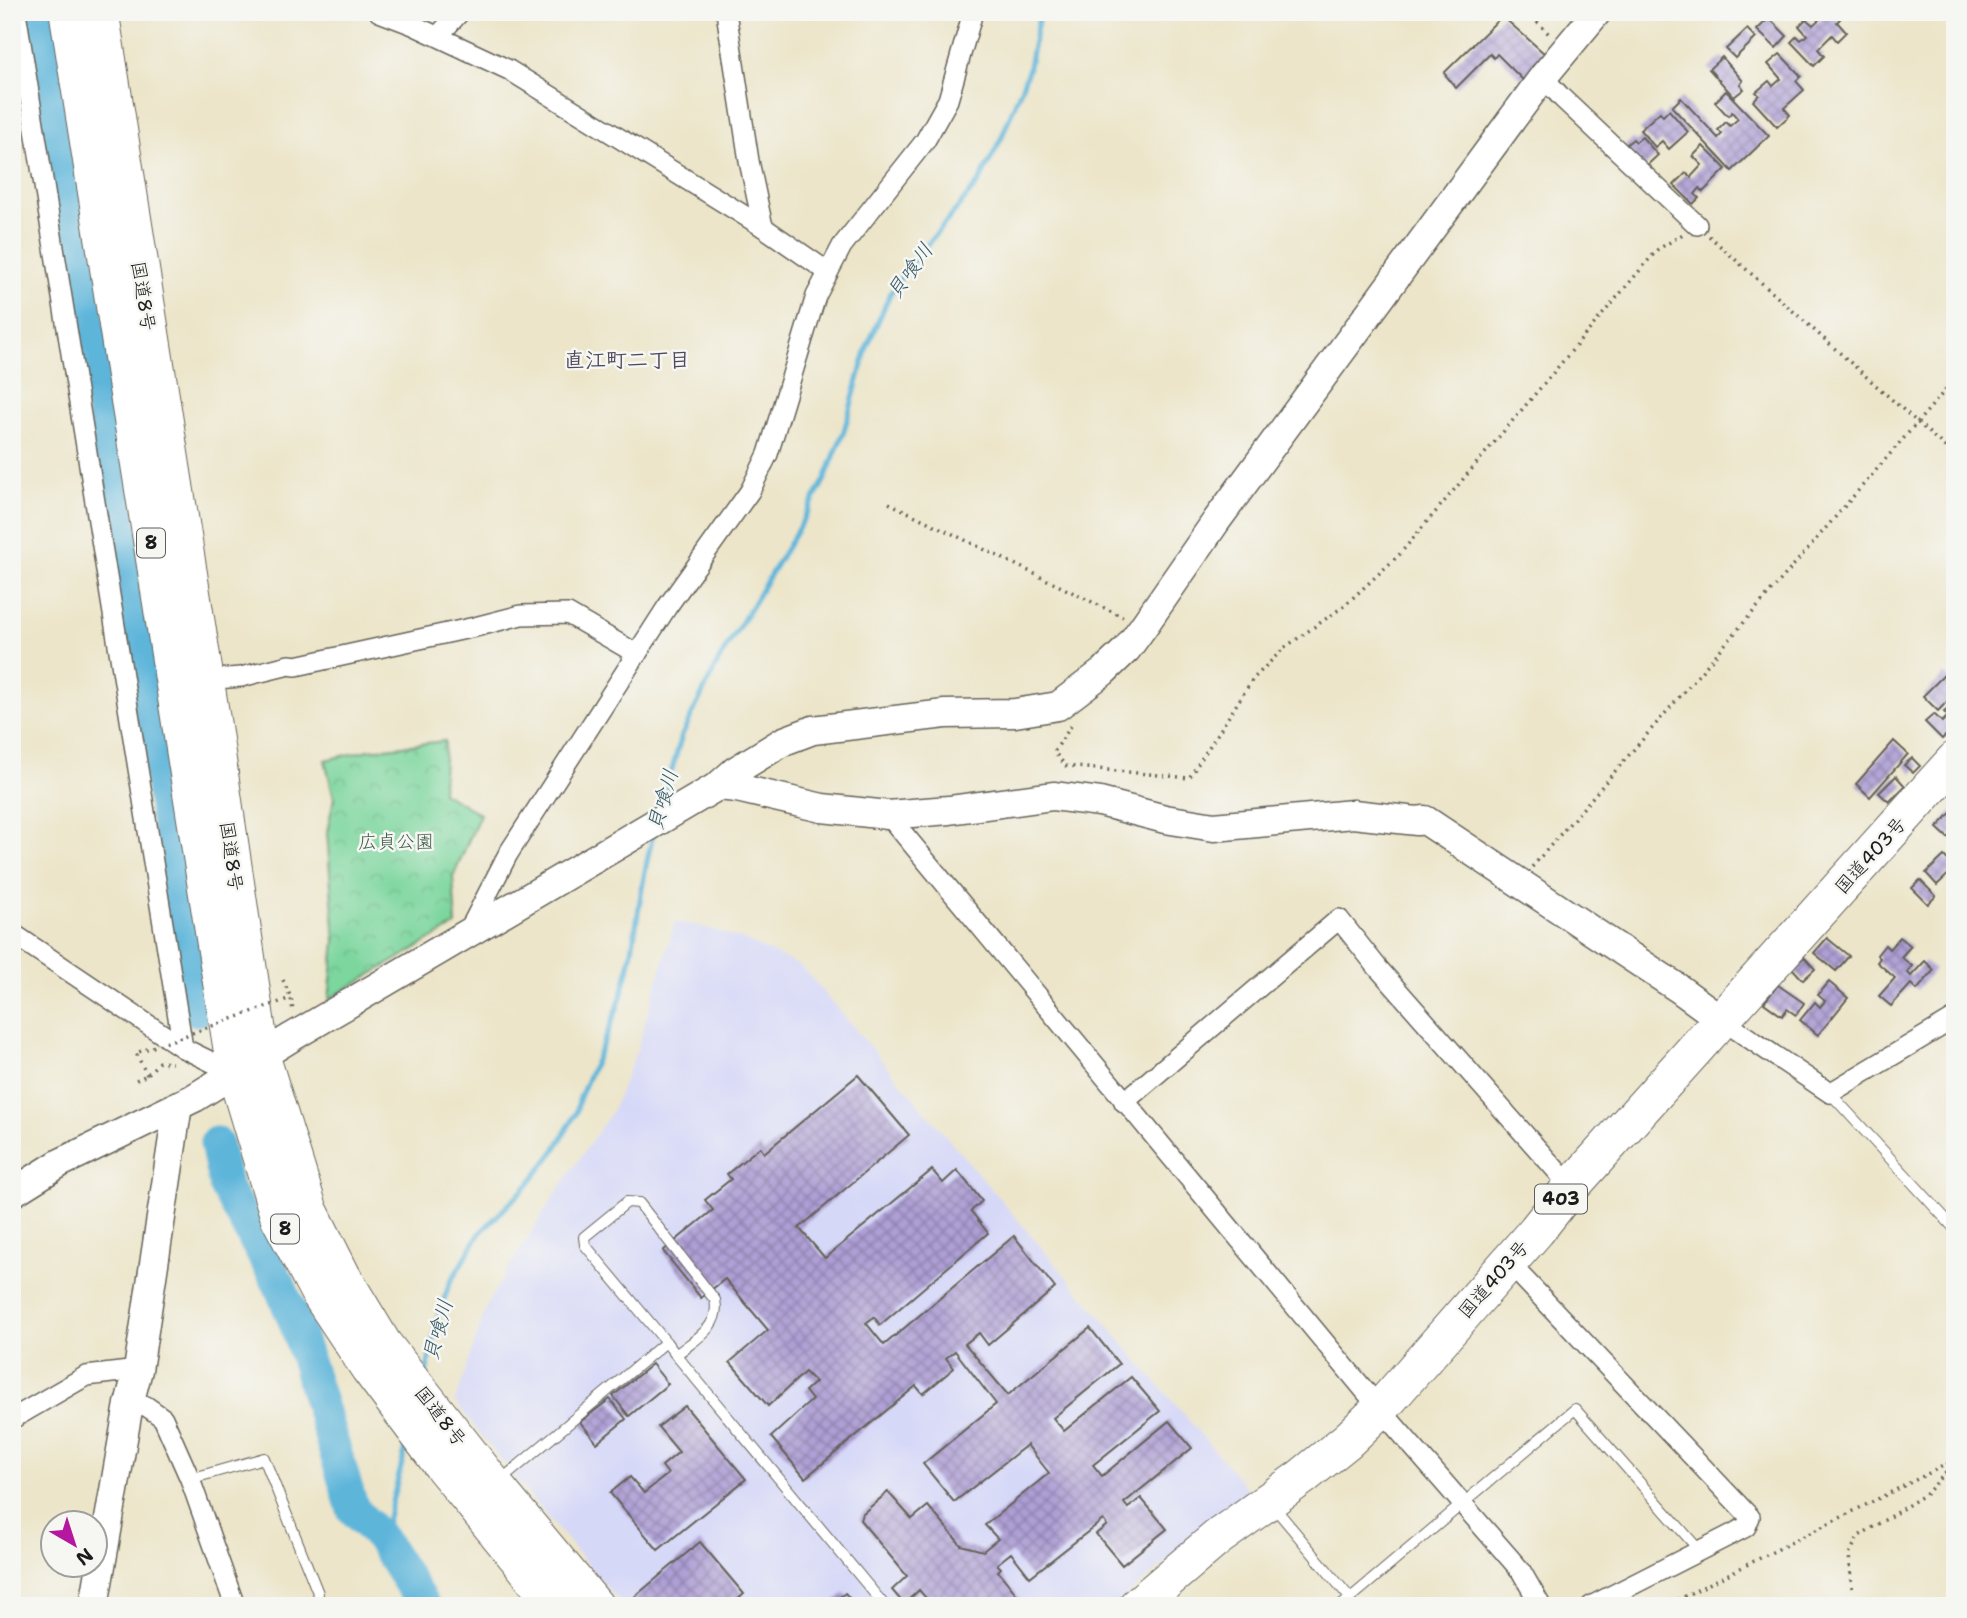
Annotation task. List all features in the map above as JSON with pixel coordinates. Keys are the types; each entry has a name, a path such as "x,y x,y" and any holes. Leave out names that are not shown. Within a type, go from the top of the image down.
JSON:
{"highway":[{"name":"国道8号","path":"68,12 248,1065 309,1210 342,1276 376,1356 450,1451 557,1606"},
{"name":"国道8号","path":"100,12 204,680 248,1065"},
{"name":"国道403号","path":"1137,1606 1217,1538 1270,1501 1348,1440 1380,1409 1571,1187 1955,760"},
{"name":"国道8号","path":"450,1451 495,1486 595,1606"}],"street":[{"path":"16,12 183,1048"},
{"path":"379,12 438,36 509,70 763,227 828,272"},
{"path":"438,36 460,12"},
{"path":"726,12 749,161 763,227"},
{"path":"466,935 508,853 667,607 750,491 768,454 816,296 842,246 925,141 942,110 959,66 973,12"},
{"path":"12,1193 60,1163 178,1105 248,1065 596,859 715,787 735,771 784,741 813,730 945,714 1015,713 1058,706 1076,693 1127,649 1217,520 1543,77 1597,12"},
{"path":"1543,77 1697,225"},
{"path":"204,680 241,677 289,665 296,666 521,615 568,614 637,654"},
{"path":"715,787 737,788 822,808 888,815 1053,796 1100,802 1165,819 1213,827 1353,814 1425,820 1678,988 1830,1093 1955,1018"},
{"path":"888,815 1380,1409 1521,1571 1541,1606"},
{"path":"1124,1102 1339,919 1378,968 1571,1187"},
{"path":"12,933 183,1048 248,1065"},
{"path":"89,1601 138,1370 178,1105"},
{"path":"1508,1262 1750,1517 1746,1527 1591,1606"},
{"path":"12,1419 86,1376 138,1370"},
{"path":"129,1404 146,1406 163,1418 190,1479 235,1606"}],"lane":[{"path":"1830,1093 1955,1229"},
{"path":"676,1354 713,1324 717,1311 715,1300 639,1203 627,1202 584,1237 585,1245 885,1606"},
{"path":"495,1486 666,1342"},
{"path":"1341,1606 1575,1409 1699,1550"},
{"path":"190,1479 264,1458 318,1593"},
{"path":"1270,1501 1350,1598"}],"path":[{"path":"1527,12 1564,49"},
{"path":"1076,693 1080,713 1054,752 1066,766 1189,778 1253,679 1284,648 1344,606 1399,555 1657,250 1697,225 1955,456"},
{"path":"1520,882 1955,379"},
{"path":"889,503 1143,627"},
{"path":"283,980 291,998 293,1012"},
{"path":"147,1075 136,1053 291,998"},
{"path":"136,1080 147,1075 159,1062"},
{"path":"1852,1588 1849,1554 1859,1536 1926,1494 1955,1461"},
{"path":"1665,1606 1955,1461"}],"shaded area":[{"path":"675,922 700,926 744,940 802,967 1250,1492 1114,1606 623,1606 542,1511 455,1402 488,1302 552,1199 612,1111 637,1050"}],"green space":[{"name":"広貞公園","path":"445,741 442,792 480,814 453,877 456,925 329,999 335,941 327,832 334,798 325,760 369,750"}],"building":[{"path":"1818,12 1834,12 1840,19 1837,22 1846,32 1837,41 1832,35 1818,49 1824,56 1814,66 1791,42 1797,36 1801,40 1807,35 1799,26 1806,19 1813,25 1822,17"},
{"path":"1502,16 1545,54 1532,67 1535,70 1524,81 1497,54 1494,58 1490,54 1456,88 1444,73"},
{"path":"1769,18 1787,36 1776,48 1757,30"},
{"path":"1747,29 1756,38 1735,58 1726,49"},
{"path":"1780,54 1801,76 1796,81 1804,90 1784,108 1790,115 1777,127 1753,101 1759,95 1756,92 1769,81 1773,86 1781,79 1768,64"},
{"path":"1722,57 1743,81 1740,84 1744,89 1734,97 1709,69"},
{"path":"1726,91 1769,136 1732,171 1672,107 1681,98 1718,138 1722,134 1718,130 1726,122 1730,126 1738,119 1732,112 1728,116 1715,102"},
{"path":"1669,110 1688,132 1669,149 1662,141 1655,147 1640,130 1660,112 1663,116"},
{"path":"1642,137 1658,155 1642,170 1622,148 1633,139 1636,142"},
{"path":"1703,146 1726,169 1703,192 1700,188 1695,194 1699,198 1693,204 1674,185 1686,173 1691,177 1702,165 1693,156"},
{"path":"1945,674 1955,683 1955,693 1938,711 1923,696"},
{"path":"1949,708 1955,713 1955,727 1942,739 1925,722 1934,714 1942,722 1948,716 1944,712"},
{"path":"1894,741 1908,754 1870,797 1856,784"},
{"path":"1912,758 1920,766 1913,773 1904,765"},
{"path":"1896,776 1905,786 1889,802 1879,793"},
{"path":"1955,808 1955,831 1948,838 1937,828"},
{"path":"1944,856 1955,868 1937,885 1926,873"},
{"path":"1920,880 1936,896 1928,904 1912,888"},
{"path":"1900,937 1911,946 1901,957 1912,966 1907,972 1911,976 1925,961 1934,970 1917,990 1911,984 1891,1006 1879,996 1895,978 1877,962 1880,958 1877,955 1885,945 1889,949"},
{"path":"1827,938 1849,956 1836,971 1814,953"},
{"path":"1804,957 1815,969 1803,980 1792,968"},
{"path":"1829,982 1848,998 1818,1035 1800,1020 1815,1002 1820,1007 1825,1001 1818,995"},
{"path":"1778,985 1804,1003 1796,1015 1787,1009 1782,1016 1764,1003"},
{"path":"858,1075 909,1135 799,1228 825,1258 932,1170 943,1183 957,1170 982,1201 971,1211 988,1233 880,1325 874,1317 866,1323 884,1345 1014,1236 1055,1288 988,1345 979,1333 965,1344 1008,1395 1090,1328 1119,1364 1053,1418 1064,1431 1131,1377 1160,1411 1093,1465 1102,1476 1169,1421 1192,1448 1124,1503 1128,1508 1141,1498 1167,1529 1122,1565 1096,1534 1107,1525 1103,1520 1030,1577 1011,1553 997,1564 1001,1568 998,1571 1026,1606 961,1606 957,1601 950,1606 925,1606 926,1598 919,1590 904,1604 892,1590 907,1576 860,1520 862,1514 888,1492 912,1519 928,1506 961,1545 983,1551 998,1539 985,1525 1049,1473 1027,1445 954,1502 923,1464 996,1404 955,1351 946,1358 954,1368 923,1394 916,1386 805,1478 771,1437 812,1400 805,1391 815,1382 805,1372 768,1406 730,1362 768,1330 725,1279 701,1298 663,1251 713,1210 705,1200 731,1179 727,1174 760,1147 764,1153"},
{"path":"652,1364 668,1384 629,1416 613,1396"},
{"path":"610,1399 626,1419 597,1443 580,1422"},
{"path":"685,1406 746,1479 658,1550 610,1493 630,1477 644,1493 668,1474 662,1466 679,1452 658,1427"},
{"path":"700,1542 744,1594 730,1606 640,1606 633,1598"},
{"path":"845,1593 856,1606 828,1606"}],"waterway":[{"path":"40,12 197,1010"},
{"name":"貝喰川","path":"661,807 682,735 719,660 825,479 844,431 867,347 890,294 907,269 979,182 1001,139 1028,71 1040,12"},
{"name":"貝喰川","path":"426,1374 440,1309 451,1281 480,1233 528,1185 555,1150 576,1113 616,1013 626,980 653,836"},
{"path":"216,1143 225,1186 279,1284 296,1325 353,1509 382,1540 424,1606"},
{"name":"貝喰川","path":"382,1540 407,1444"}],"district":[{"name":"直江町二丁目","path":"627,360"}]}
